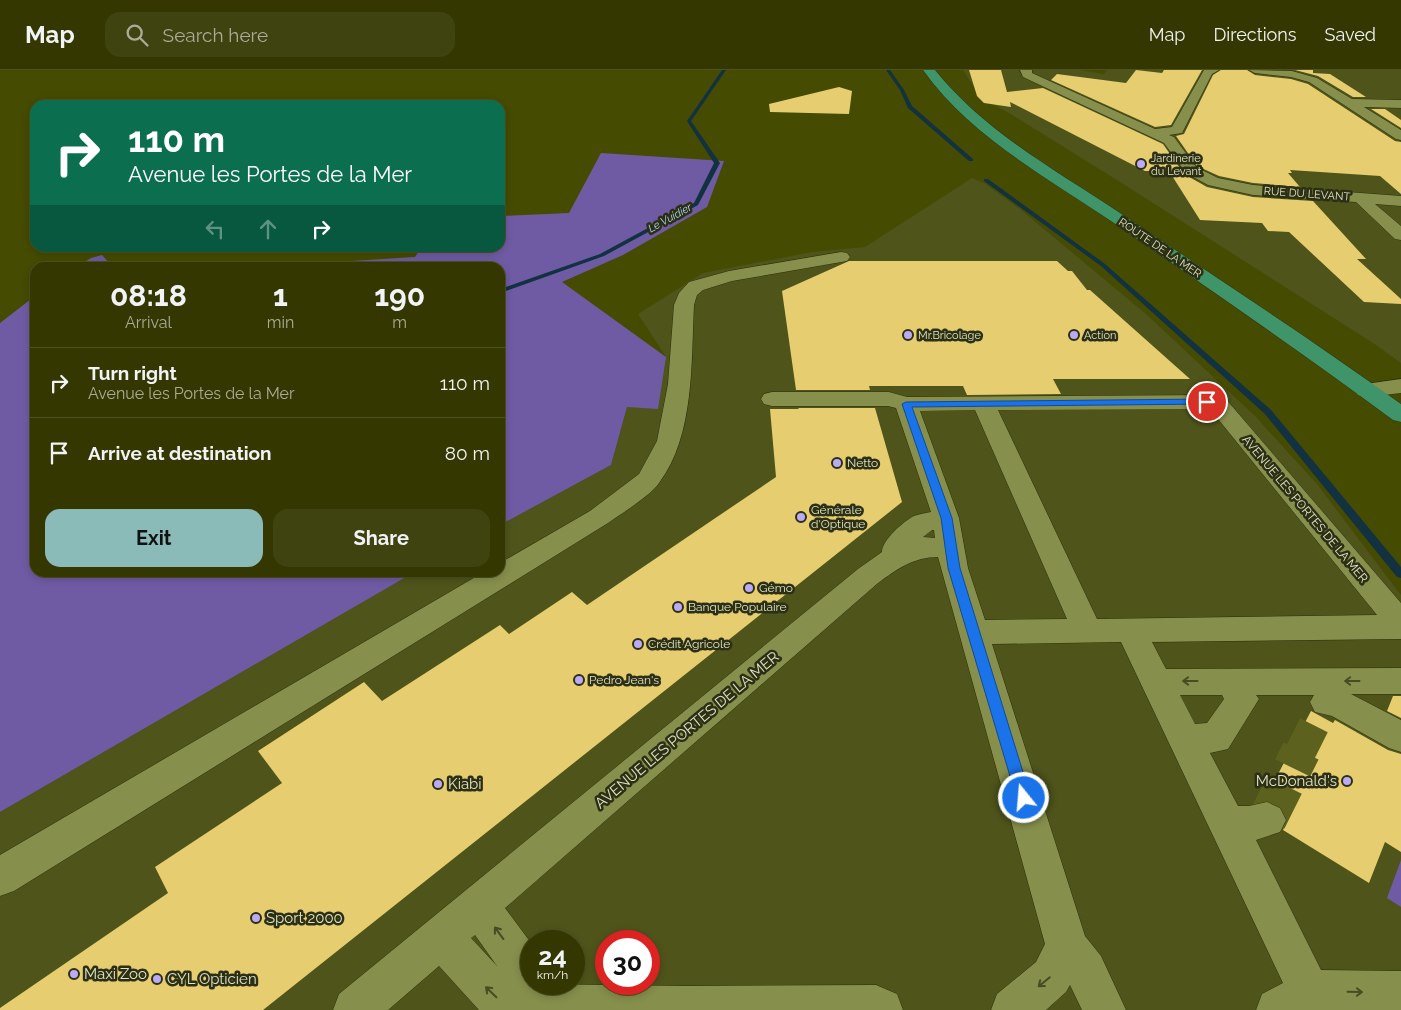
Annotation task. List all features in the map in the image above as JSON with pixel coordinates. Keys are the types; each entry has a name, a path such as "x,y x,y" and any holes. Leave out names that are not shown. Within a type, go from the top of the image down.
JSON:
{"main road":[{"name":"ROUTE DE LA MER","path":"928,70 945,91 979,123 1401,415"}],"street":[{"name":"RUE DU LEVANT","path":"1026,70 1027,75 1169,140 1191,170 1213,182 1253,190 1401,201"},
{"path":"1154,133 1177,130 1208,72 1213,70"},
{"path":"1255,70 1308,78 1398,132"},
{"path":"1349,103 1401,104"},
{"path":"1295,179 1309,194"},
{"path":"1356,182 1378,199"},
{"path":"1361,198 1401,235"},
{"path":"505,574 600,517 649,479 669,441 679,384 684,305 688,293 696,286 729,276 841,257"},
{"path":"1366,390 1401,386"},
{"name":"AVENUE LES PORTES DE LA MER","path":"772,398 889,399 906,404 1216,402 1401,626"},
{"path":"906,404 949,533 954,568 1067,948 1086,971 1104,1010"},
{"path":"984,404 1088,631"},
{"name":"AVENUE LES PORTES DE LA MER","path":"367,1007 479,906 868,576 896,556 908,554 949,533"},
{"path":"0,877 500,577"},
{"name":"AVENUE LES PORTES DE LA MER","path":"973,632 1401,626"},
{"path":"1130,630 1226,823 1293,1001 1401,993"},
{"path":"1155,682 1230,681 1337,703 1401,737"},
{"path":"1184,740 1216,738 1242,699 1230,681"},
{"path":"1320,700 1401,681"},
{"path":"1226,823 1249,824 1267,820"},
{"path":"479,906 520,962"},
{"path":"442,938 499,1000 528,1007 536,995"},
{"path":"1013,1010 1052,977 1067,948"},
{"path":"581,995 687,1008 854,1006 881,1010"}],"shaded area":[{"path":"963,70 1079,70 1104,74 1107,70 1401,70 1401,363 1376,345 1128,187 1009,113 992,104 984,103"},
{"path":"601,153 724,161 707,207 623,255 562,282 666,357 658,409 627,407 611,465 505,522 505,262 336,262 415,257 418,252 505,252 505,216 569,213"},
{"path":"972,178 984,183 1020,209 1146,314 1255,416 1317,484 1401,595 1401,1010 0,1010 0,812 406,577 505,577 505,522 611,465 627,407 666,357 638,314 703,273 812,252 865,247"},
{"path":"102,255 108,262 85,262"},
{"path":"30,300 30,577 406,577 0,812 0,323"},
{"path":"1401,860 1401,907 1387,898"}],"building":[{"path":"969,70 1001,70 1007,92 1043,88 1163,144 1184,174 1207,187 1253,197 1313,201 1366,259 1357,259 1401,299 1401,304 1364,302 1289,232 1268,231 1262,223 1200,220 1169,171 1145,171 1010,102 1011,107 984,103 977,96"},
{"path":"1136,70 1162,73 1164,70 1202,70 1171,125 1155,127 1051,80 1057,74 1126,83"},
{"path":"1221,70 1247,70 1255,75 1291,79 1308,84 1395,141 1401,142 1401,194 1380,176 1290,170 1292,173 1288,173 1300,187 1253,183 1219,176 1197,166 1176,136 1184,134 1213,75"},
{"path":"1295,70 1313,70 1313,73 1330,74 1366,97 1353,97 1318,76"},
{"path":"839,87 852,91 849,114 770,112 769,104"},
{"path":"1371,109 1385,109 1401,120 1401,128"},
{"name":"Mr.Bricolage","path":"849,261 1057,261 1068,271 1072,271 1087,290 1090,290 1190,379 1053,379 1061,394 967,395 963,386 869,386 870,390 796,390 782,291"},
{"path":"875,408 902,502 263,1010 0,1010 0,1008 168,893 155,867 282,783 258,751 364,682 382,701 500,625 509,634 572,592 587,605 776,477 770,409"},
{"path":"1393,696 1401,696 1401,718 1387,711"},
{"name":"McDonald's","path":"1311,711 1333,723 1335,720 1388,750 1401,754 1401,852 1385,842 1369,883 1283,830 1288,819 1282,807 1268,800 1264,801"}],"waterway":[{"name":"Le Vuidier","path":"505,289 602,255 696,204 717,163 689,121 724,70"},
{"path":"888,70 902,90 910,107 971,160"},
{"path":"986,180 1103,265 1268,412 1401,574"}],"tunnel":[{"path":"1301,751 1319,715"},
{"path":"1267,820 1301,751"}],"place":[{"name":"Jardinerie du Levant","path":"1141,164"},
{"name":"Mr.Bricolage","path":"908,335"},
{"name":"Action","path":"1074,335"},
{"name":"Netto","path":"837,463"},
{"name":"Générale d'Optique","path":"801,517"},
{"name":"Gémo","path":"749,588"},
{"name":"Banque Populaire","path":"678,607"},
{"name":"Crédit Agricole","path":"638,644"},
{"name":"Pedro Jean's","path":"579,680"},
{"name":"McDonald's","path":"1347,781"},
{"name":"Kiabi","path":"438,784"},
{"name":"Sport 2000","path":"256,918"},
{"name":"Maxi Zoo","path":"74,974"},
{"name":"CYL Opticien","path":"157,979"}],"route":[{"path":"1024,798 954,568 946,518 906,404 1207,402"}]}
